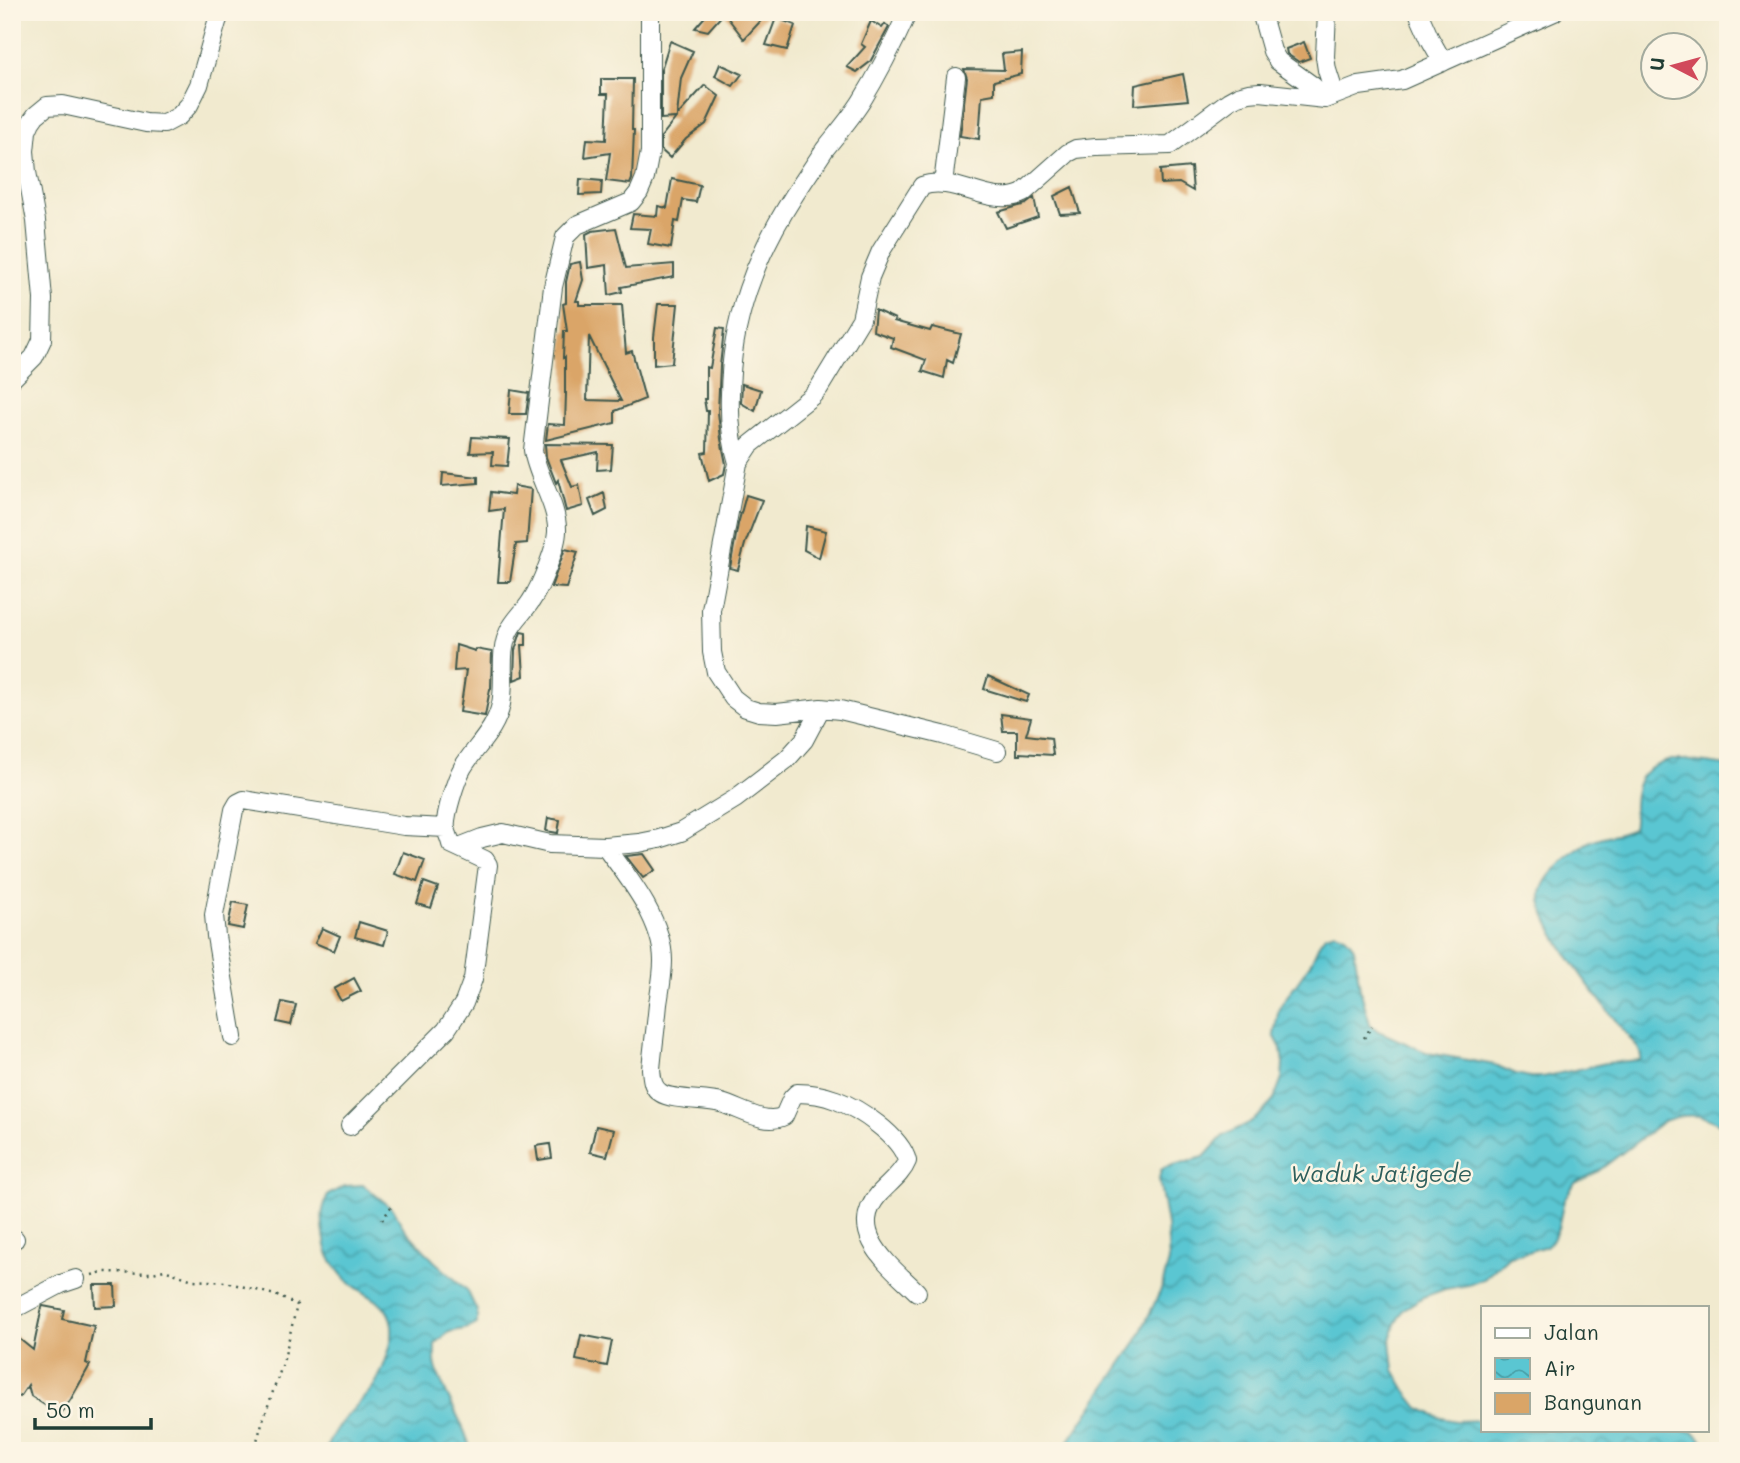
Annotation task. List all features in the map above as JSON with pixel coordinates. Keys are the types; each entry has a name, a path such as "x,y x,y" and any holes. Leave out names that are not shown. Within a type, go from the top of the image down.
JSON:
{"street":[{"path":"12,379 34,357 42,340 44,299 25,151 31,122 47,106 55,105 164,124 179,116 189,105 199,85 221,12"},
{"path":"350,1126 446,1030 470,990 488,865 485,860 451,844 446,828 454,789 463,767 490,732 501,704 505,642 514,620 533,599 554,546 557,522 533,450 553,287 565,237 577,225 631,202 645,178 650,152 650,12"},
{"path":"738,463 732,445 729,420 730,369 748,286 775,228 825,150 859,106 883,66 908,12"},
{"path":"1261,12 1272,51 1278,61 1330,97"},
{"path":"1327,12 1325,57 1330,97"},
{"path":"1418,12 1443,62"},
{"path":"997,751 943,735 821,708 777,713 746,708 733,698 716,672 712,652 711,610 738,463 750,445 819,388 861,319 870,276 881,251 922,186 943,184 1003,198 1016,197 1076,149 1170,145 1238,96 1249,93 1330,97 1359,86 1402,80 1554,12"},
{"path":"943,184 956,77"},
{"path":"459,847 503,833 550,844 605,846 639,843 681,832 717,811 787,759 804,740 821,708"},
{"path":"233,1037 214,915 233,810 238,803 244,800 404,826 446,828"},
{"path":"605,846 630,880 654,924 663,959 650,1069 655,1089 666,1097 718,1102 773,1120 784,1116 797,1093 817,1095 851,1107 877,1125 898,1144 907,1161 872,1204 868,1222 871,1243 917,1292"},
{"path":"12,1310 76,1279"}],"path":[{"path":"1364,1038 1372,1026"},
{"path":"382,1220 391,1207"},
{"path":"76,1279 103,1272 153,1273 164,1270 193,1280 226,1282 275,1295 297,1305 283,1363 254,1451"}],"water":[{"name":"Waduk Jatigede","path":"1671,760 1684,760 1728,766 1728,906 1719,928 1721,939 1728,951 1728,1131 1713,1121 1698,1116 1681,1116 1664,1121 1597,1172 1575,1183 1564,1200 1553,1240 1546,1246 1509,1256 1484,1279 1423,1297 1404,1309 1395,1324 1391,1340 1394,1370 1419,1408 1441,1418 1456,1421 1481,1420 1481,1432 1694,1432 1713,1451 1062,1451 1136,1342 1161,1290 1169,1261 1167,1225 1159,1179 1161,1170 1204,1157 1223,1136 1251,1122 1274,1099 1282,1078 1283,1064 1281,1048 1274,1035 1279,1008 1310,964 1325,935 1335,932 1344,935 1354,948 1360,989 1370,1024 1378,1031 1428,1053 1495,1065 1530,1077 1543,1077 1606,1063 1640,1060 1638,1048 1564,950 1543,909 1541,894 1552,873 1578,849 1596,839 1633,828 1635,795 1639,780 1654,766"},
{"path":"363,1185 393,1209 403,1227 434,1261 467,1290 477,1311 477,1324 449,1332 435,1344 435,1362 440,1378 464,1429 471,1451 326,1451 334,1433 376,1382 385,1363 392,1337 389,1314 376,1300 342,1275 329,1256 326,1244 323,1214 328,1195 345,1186"}],"building":[{"path":"709,12 769,12 744,39 724,13 708,31 695,28"},
{"path":"776,18 795,25 787,50 766,45"},
{"path":"871,21 882,28 885,24 889,27 870,62 857,72 847,67 865,47 861,44"},
{"path":"670,41 693,51 681,78 677,116 705,85 719,96 706,124 686,139 670,158 661,150 661,137 676,118 661,119 661,70"},
{"path":"1304,42 1310,58 1299,62 1287,54 1286,49"},
{"path":"1022,52 1021,74 994,81 994,94 982,96 979,139 960,136 967,78 964,69 1004,70 1002,54"},
{"path":"720,64 742,74 733,86 715,76"},
{"path":"1183,74 1188,100 1134,105 1135,85"},
{"path":"601,79 633,79 634,130 630,184 606,181 610,153 585,157 587,139 606,140 608,94 601,94"},
{"path":"1191,167 1193,191 1179,183 1161,184 1160,170"},
{"path":"580,179 602,181 601,194 579,195"},
{"path":"672,179 700,185 696,202 683,200 679,222 675,221 671,248 648,244 651,229 630,228 633,214 657,216 658,206 667,208"},
{"path":"1072,187 1080,213 1060,214 1054,196"},
{"path":"1034,198 1038,217 1006,228 998,212 1026,204"},
{"path":"616,228 626,268 674,264 674,277 621,287 622,292 609,295 607,265 588,268 586,234"},
{"path":"580,262 583,280 576,301 579,301 579,305 622,305 626,353 632,351 645,399 615,411 615,423 546,440 548,424 565,425 565,357 563,358 564,331 567,331 563,304 566,303 566,282 570,264","holes":["589,336 621,401 587,400"]},
{"path":"658,304 678,304 672,363 654,365 654,337"},
{"path":"875,310 895,319 894,321 930,331 932,327 961,334 953,363 947,360 944,378 922,371 926,360 891,347 893,338 873,331"},
{"path":"717,328 724,329 718,412 726,464 724,474 709,481 702,453 707,452 708,411 704,399 706,367 710,368"},
{"path":"742,384 761,390 755,411 741,403"},
{"path":"511,390 529,393 526,414 509,414"},
{"path":"472,437 510,439 507,466 492,465 493,452 470,453"},
{"path":"545,444 613,445 611,469 597,470 598,452 561,460 572,487 579,485 583,506 566,511 558,480 556,483 546,457"},
{"path":"443,473 478,477 478,483 442,486"},
{"path":"514,486 531,489 527,543 516,544 510,582 498,582 504,509 489,511 491,492 513,495"},
{"path":"604,493 607,510 595,516 589,500"},
{"path":"746,495 762,500 738,570 730,568"},
{"path":"806,526 826,531 819,558 804,550"},
{"path":"565,549 578,552 566,588 551,587"},
{"path":"521,632 526,633 526,645 522,645 524,676 514,680 515,650"},
{"path":"456,645 475,651 492,652 491,688 485,716 460,712 466,670 454,671"},
{"path":"988,676 1029,695 1026,702 984,689"},
{"path":"1001,714 1031,718 1026,735 1051,738 1053,755 1017,755 1017,731 1003,731"},
{"path":"548,818 560,820 558,833 546,831"},
{"path":"403,852 425,860 417,882 395,874"},
{"path":"644,854 655,870 643,878 626,856"},
{"path":"424,882 438,887 431,908 417,904"},
{"path":"233,902 248,905 243,929 228,926"},
{"path":"359,922 388,931 384,945 355,937"},
{"path":"322,928 340,936 334,951 315,943"},
{"path":"354,978 361,991 341,1001 334,989"},
{"path":"282,1002 296,1005 291,1025 277,1022"},
{"path":"596,1126 614,1130 607,1156 590,1152"},
{"path":"550,1144 552,1158 538,1160 536,1146"},
{"path":"94,1285 115,1285 116,1306 95,1307"},
{"path":"43,1306 64,1310 62,1319 94,1326 86,1363 90,1365 60,1415 31,1396 28,1385 20,1397 12,1392 12,1333 33,1350"},
{"path":"581,1335 612,1341 607,1366 576,1360"}]}
